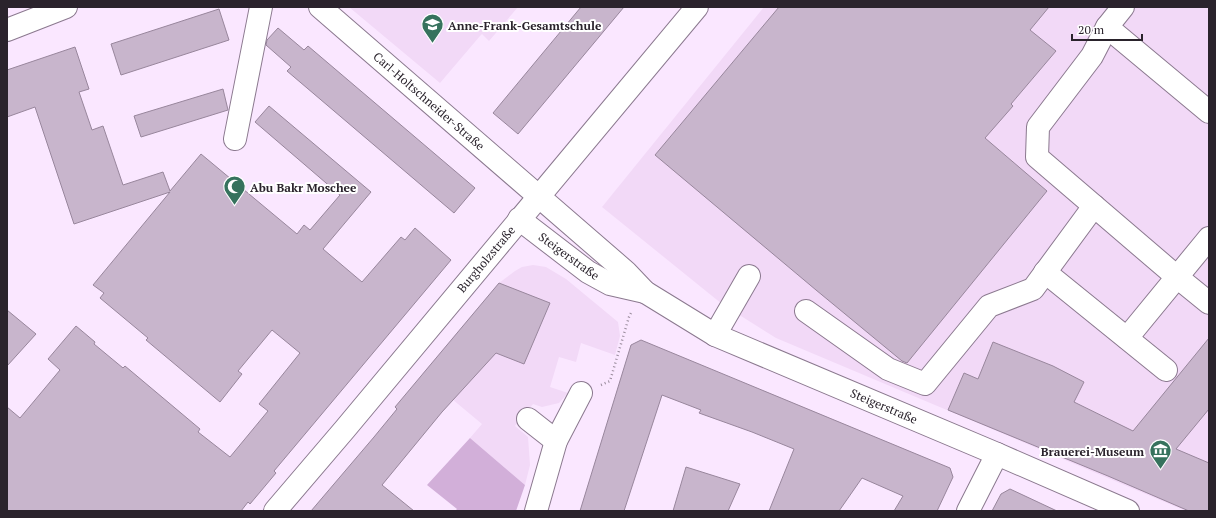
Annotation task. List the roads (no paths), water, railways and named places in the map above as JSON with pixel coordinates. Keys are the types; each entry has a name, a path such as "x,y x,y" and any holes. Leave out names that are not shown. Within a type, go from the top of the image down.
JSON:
{"street":[{"path":"9,25 66,7"},
{"path":"235,139 262,7"},
{"name":"Carl-Holtschneider-Straße","path":"320,7 538,196"},
{"name":"Burgholzstraße","path":"274,511 345,429 697,7"},
{"path":"1123,7 1107,26 1092,56 1038,127 1037,157 1209,303"},
{"path":"1107,26 1209,112"},
{"name":"Steigerstraße","path":"538,196 626,272 645,292 715,336 997,454 1128,511"},
{"path":"806,311 888,369 925,384 989,306 1033,289 1094,206"},
{"name":"Steigerstraße","path":"520,219 588,272 610,284 645,292"},
{"path":"1127,338 1209,238"},
{"path":"1045,272 1166,370"},
{"path":"715,336 749,276"},
{"path":"536,511 556,441 581,394"},
{"path":"528,419 556,441"},
{"path":"968,511 997,454"}],"place":[{"name":"Anne-Frank-Gesamtschule","path":"433,44"},
{"name":"Abu Bakr Moschee","path":"235,206"},
{"name":"Brauerei-Museum","path":"1160,470"}]}
